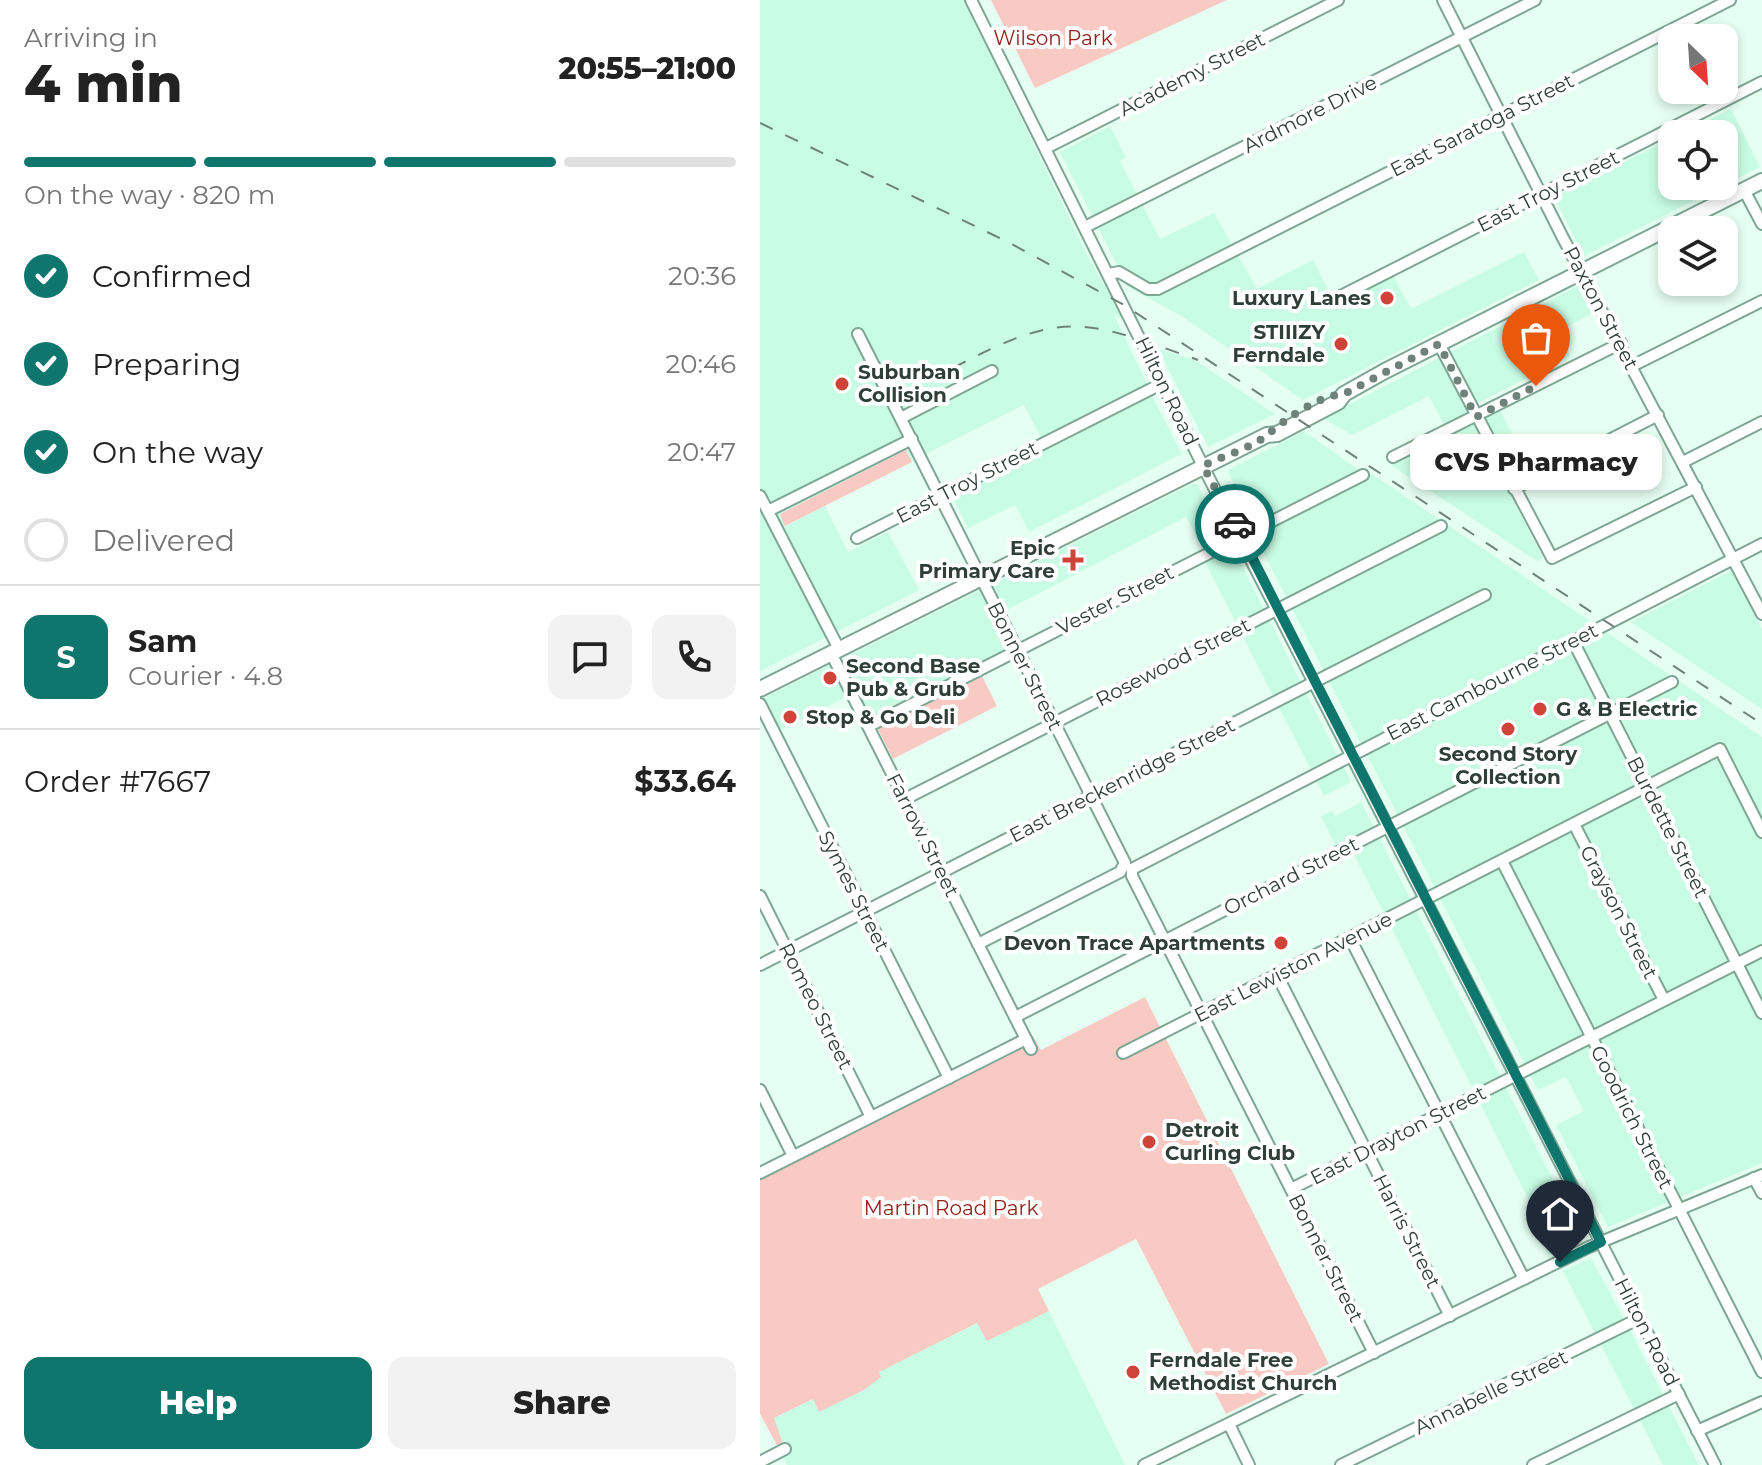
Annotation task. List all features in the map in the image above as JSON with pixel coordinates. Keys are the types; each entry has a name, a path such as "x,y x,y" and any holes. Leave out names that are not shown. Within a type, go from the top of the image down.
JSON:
{"main road":[{"path":"760,689 1203,466 1267,435 1277,434 1338,402 1344,394 1439,344 1762,181"}],"street":[{"name":"Hilton Road","path":"971,0 1203,466 1279,608 1715,1465"},
{"name":"Academy Street","path":"1046,148 1338,0"},
{"name":"Paxton Street","path":"1443,0 1581,271 1762,614"},
{"name":"Ardmore Drive","path":"1085,227 1535,0"},
{"name":"East Saratoga Street","path":"1109,274 1119,272 1155,291 1730,0"},
{"name":"East Troy Street","path":"1333,300 1762,82"},
{"path":"1744,190 1762,224"},
{"path":"1632,366 1762,301"},
{"name":"Bonner Street","path":"858,334 1125,863 1123,870 978,944"},
{"path":"1393,457 1621,343"},
{"path":"1439,344 1552,558 1696,487"},
{"path":"901,418 992,371"},
{"name":"East Troy Street","path":"857,538 1163,383"},
{"path":"1514,489 1658,415"},
{"path":"1683,462 1762,422"},
{"path":"768,511 912,439"},
{"name":"Vester Street","path":"869,726 1363,475"},
{"name":"Farrow Street","path":"760,496 869,726 1029,1044 949,1078"},
{"name":"Rosewood Street","path":"905,799 1441,526"},
{"name":"East Cambourne Street","path":"1135,864 1762,544"},
{"name":"East Breckenridge Street","path":"760,965 1485,595"},
{"name":"Burdette Street","path":"1573,641 1762,1013"},
{"name":"Orchard Street","path":"1015,1017 1672,682"},
{"name":"Symes Street","path":"760,704 949,1078"},
{"name":"East Lewiston Avenue","path":"1123,1053 1720,749 1762,832"},
{"name":"Grayson Street","path":"1574,824 1664,1000"},
{"name":"Goodrich Street","path":"1502,861 1762,1372"},
{"name":"Bonner Street","path":"1135,864 1132,876 1374,1353"},
{"name":"Romeo Street","path":"760,896 871,1117"},
{"path":"1350,938 1524,1279"},
{"name":"East Drayton Street","path":"1291,1189 1762,951"},
{"name":"Harris Street","path":"1277,975 1450,1316"},
{"path":"760,1173 949,1078"},
{"path":"760,1090 793,1156"},
{"path":"1144,1465 1601,1242 1758,1177 1762,1193"},
{"name":"Annabelle Street","path":"1341,1465 1640,1318"},
{"path":"1533,1465 1679,1394"},
{"path":"1697,1431 1762,1402"},
{"path":"1229,1424 1249,1465"},
{"path":"760,1462 785,1449"}],"shaded area":[{"path":"760,0 964,0 1088,257 1126,322 1113,313 1147,384 1042,440 1024,405 912,461 906,450 780,514 786,526 825,506 848,552 888,532 919,590 760,671"},
{"path":"1731,109 1736,120 1709,120"},
{"path":"1738,123 1760,167 1738,178"},
{"path":"1110,126 1126,158 1120,161 1160,239 1214,213 1257,289 1313,260 1335,304 1393,275 1411,309 1524,252 1539,280 1303,400 1183,317 1128,287 1060,152"},
{"path":"1658,145 1658,200 1695,200 1658,216 1658,219 1584,256 1554,197"},
{"path":"1580,285 1594,312 1558,332 1570,356 1478,403 1480,408 1444,425 1429,396 1352,435 1323,418"},
{"path":"1158,349 1195,360 1275,414 1208,447"},
{"path":"1152,396 1182,454 1029,532 1015,505 968,528 953,498"},
{"path":"1500,410 1515,441 1490,455 1543,558 1537,561 1391,465"},
{"path":"1304,431 1360,471 1254,525 1228,472"},
{"path":"1372,474 1762,737 1762,1163 1608,1227 1556,1125 1584,1111 1566,1077 1538,1090 1254,534"},
{"path":"1197,484 1225,536 1203,547 1186,517 999,614 1015,648 866,721 852,694 778,731 762,699"},
{"path":"1233,548 1351,782 1324,796 1205,562"},
{"path":"1731,571 1762,629 1762,709 1631,622"},
{"path":"1361,802 1583,1239 1549,1255 1535,1228 1541,1224 1352,851 1341,856 1321,816 1332,811 1335,816"},
{"path":"1591,1258 1699,1465 1663,1465 1563,1271"},
{"path":"1049,1311 1125,1465 787,1465 778,1447 774,1418 814,1399 820,1411 863,1391 878,1372 978,1323 987,1340"}],"green space":[{"name":"Wilson Park","path":"991,0 1227,0 1035,88"},
{"path":"906,450 912,462 785,526 780,514"},
{"path":"982,676 997,706 893,759 878,729"},
{"name":"Martin Road Park","path":"1145,997 1329,1364 1226,1414 1136,1239 1038,1289 1049,1311 987,1341 977,1323 879,1372 881,1377 864,1390 819,1412 813,1399 774,1418 783,1444 778,1447 760,1414 760,1173 1033,1036 1041,1050"}],"railway":[{"path":"760,123 1008,242 1124,305 1762,724"},
{"path":"953,368 1022,336 1074,326 1127,336 1198,360"}],"way so far":[{"path":"1235,524 1203,466 1267,435 1293,416 1344,394 1439,344 1476,417 1536,386"}],"place":[{"name":"Luxury Lanes","path":"1387,298"},
{"name":"STIIIZY Ferndale","path":"1341,344"},
{"name":"Suburban Collision","path":"842,384"},
{"name":"CVS Pharmacy","path":"1536,386"},
{"name":"Epic Primary Care","path":"1073,560"},
{"name":"Second Base Pub & Grub","path":"830,678"},
{"name":"G & B Electric","path":"1540,709"},
{"name":"Stop & Go Deli","path":"790,717"},
{"name":"Second Story Collection","path":"1508,729"},
{"name":"Devon Trace Apartments","path":"1281,943"},
{"name":"Detroit Curling Club","path":"1149,1142"},
{"name":"Ferndale Free Methodist Church","path":"1133,1372"}],"route":[{"path":"1235,524 1601,1242 1560,1262"}]}
